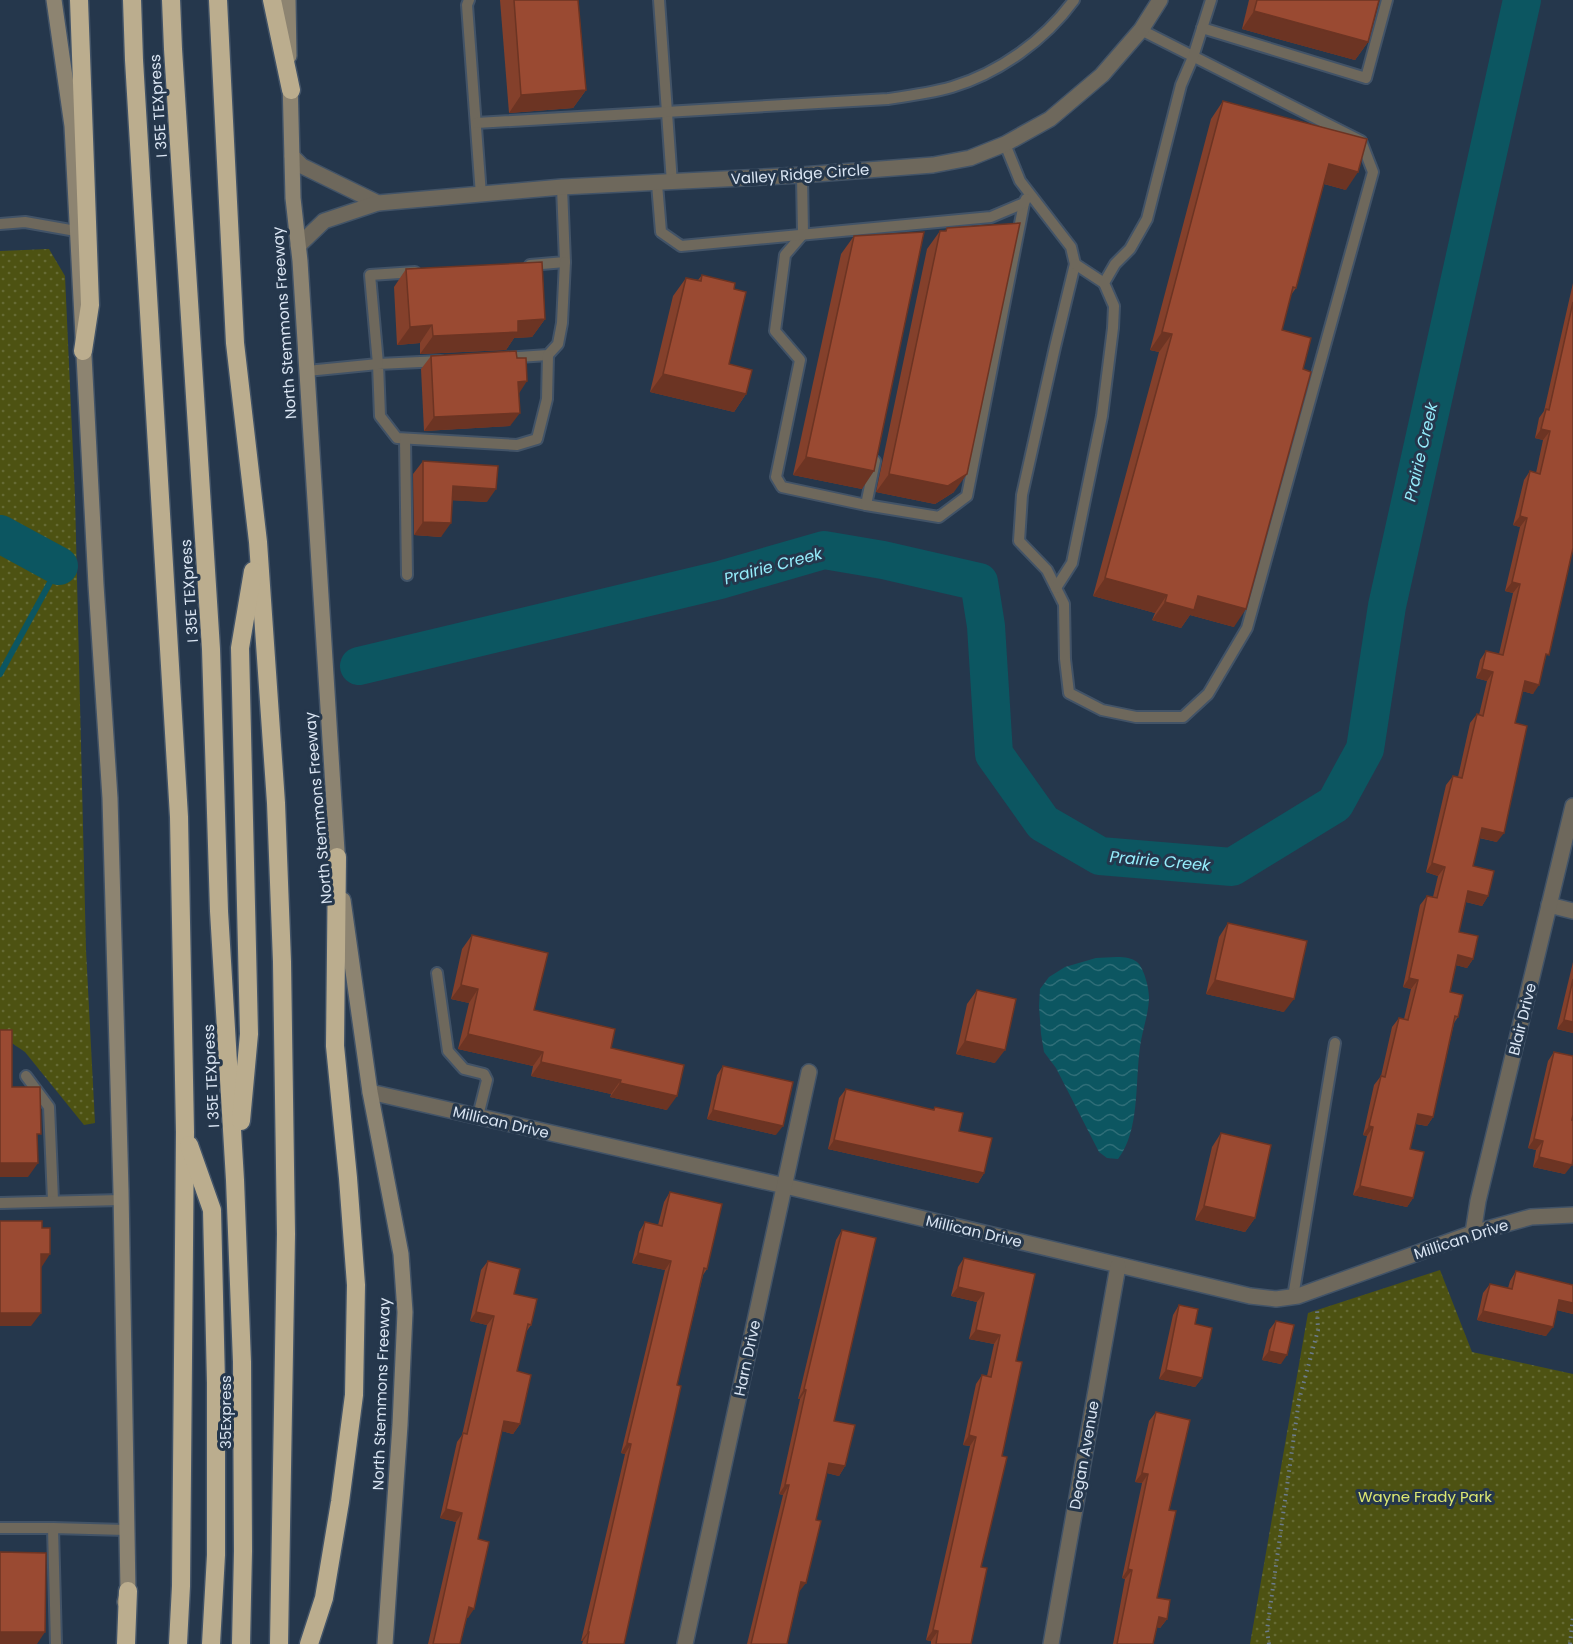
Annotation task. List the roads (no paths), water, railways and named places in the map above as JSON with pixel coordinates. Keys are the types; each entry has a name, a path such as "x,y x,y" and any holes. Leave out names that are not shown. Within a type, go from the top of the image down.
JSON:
{"highway":[{"path":"79,0 90,305 83,351"},
{"path":"132,0 179,817 185,1132 178,1644"},
{"name":"I 35E TEXpress","path":"171,0 211,649 219,911 235,1179"},
{"path":"218,0 235,342 258,542 276,803 282,962 286,1234 279,1644"},
{"path":"272,0 291,90"},
{"path":"235,1179 249,1034 240,648 258,542"},
{"path":"309,1644 324,1598 354,1395 356,1285 335,1046 337,857"},
{"path":"185,1132 212,1210 216,1383 216,1555 211,1644"},
{"name":"35Express","path":"235,1179 243,1362 241,1644"},
{"path":"126,1644 128,1591"}],"main road":[{"path":"54,0 72,126 76,231 110,798 121,1200 128,1591 117,1644"},
{"name":"North Stemmons Freeway","path":"288,0 293,198 307,371 337,857 370,1092 402,1254 405,1312 400,1425 385,1644"}],"street":[{"name":"Valley Ridge Circle","path":"298,246 324,221 378,203 562,187 802,175 933,165 970,158 1005,144 1050,119 1102,75 1141,30 1160,0"},
{"path":"292,156 302,166 378,203"},
{"name":"Blair Drive","path":"1473,1233 1478,1201 1573,806"},
{"path":"1549,905 1573,911"},
{"name":"Harn Drive","path":"686,1644 809,1072"},
{"name":"Millican Drive","path":"370,1092 785,1186 1118,1266 1250,1296 1276,1299 1317,1290 1473,1233 1531,1217 1573,1215"},
{"name":"Degan Avenue","path":"1051,1644 1118,1266"}],"lane":[{"path":"469,0 467,5 482,195"},
{"path":"659,0 667,110 661,232 681,246 803,234 924,229 991,217 1027,199"},
{"path":"476,123 667,110 888,99 952,87 988,72 1033,44 1060,19 1074,0"},
{"path":"1104,283 1115,264 1130,249 1147,219 1181,85 1193,57 1211,0"},
{"path":"1202,28 1366,78 1387,0"},
{"path":"1005,144 1027,199 1071,247 1075,264 1054,347 1022,495 1018,541 1047,570 1064,604 1065,659 1069,693 1102,710 1136,717 1183,717 1208,694 1247,628 1373,172 1360,141 1141,30"},
{"path":"802,175 803,234 785,255 775,331 800,360 776,477 782,488 939,517 967,496 1027,199"},
{"path":"428,271 370,275 380,416 397,438 517,445 537,439 548,399 548,355 558,344 562,323 565,262 562,187"},
{"path":"0,224 25,222 76,231"},
{"path":"519,265 565,262"},
{"path":"1056,588 1072,563 1102,416 1113,328 1114,306 1104,283 1075,264"},
{"path":"491,358 548,355"},
{"path":"307,371 457,360"},
{"path":"405,439 407,575"},
{"path":"866,505 878,449"},
{"path":"437,973 448,1050 464,1069 484,1074 487,1080 478,1116"},
{"path":"1293,1297 1335,1043"},
{"path":"26,1076 49,1107 53,1200"},
{"path":"0,1203 121,1200"},
{"path":"0,1528 126,1530"},
{"path":"53,1528 56,1644"}],"water":[{"path":"1123,957 1137,962 1144,973 1149,993 1140,1047 1133,1120 1125,1148 1118,1159 1107,1158 1099,1152 1056,1068 1044,1052 1041,1034 1040,989 1049,977 1065,967 1096,958"}],"waterway":[{"name":"Prairie Creek","path":"359,666 720,580 824,550 883,560 979,582 986,626 994,754 1043,823 1100,856 1232,867 1335,804 1365,749 1387,606 1522,0"},
{"name":"Prairie Creek","path":"0,534 59,566"},
{"path":"0,674 59,566"}],"park label":[{"name":"Wayne Frady Park","path":"1425,1496"}]}
